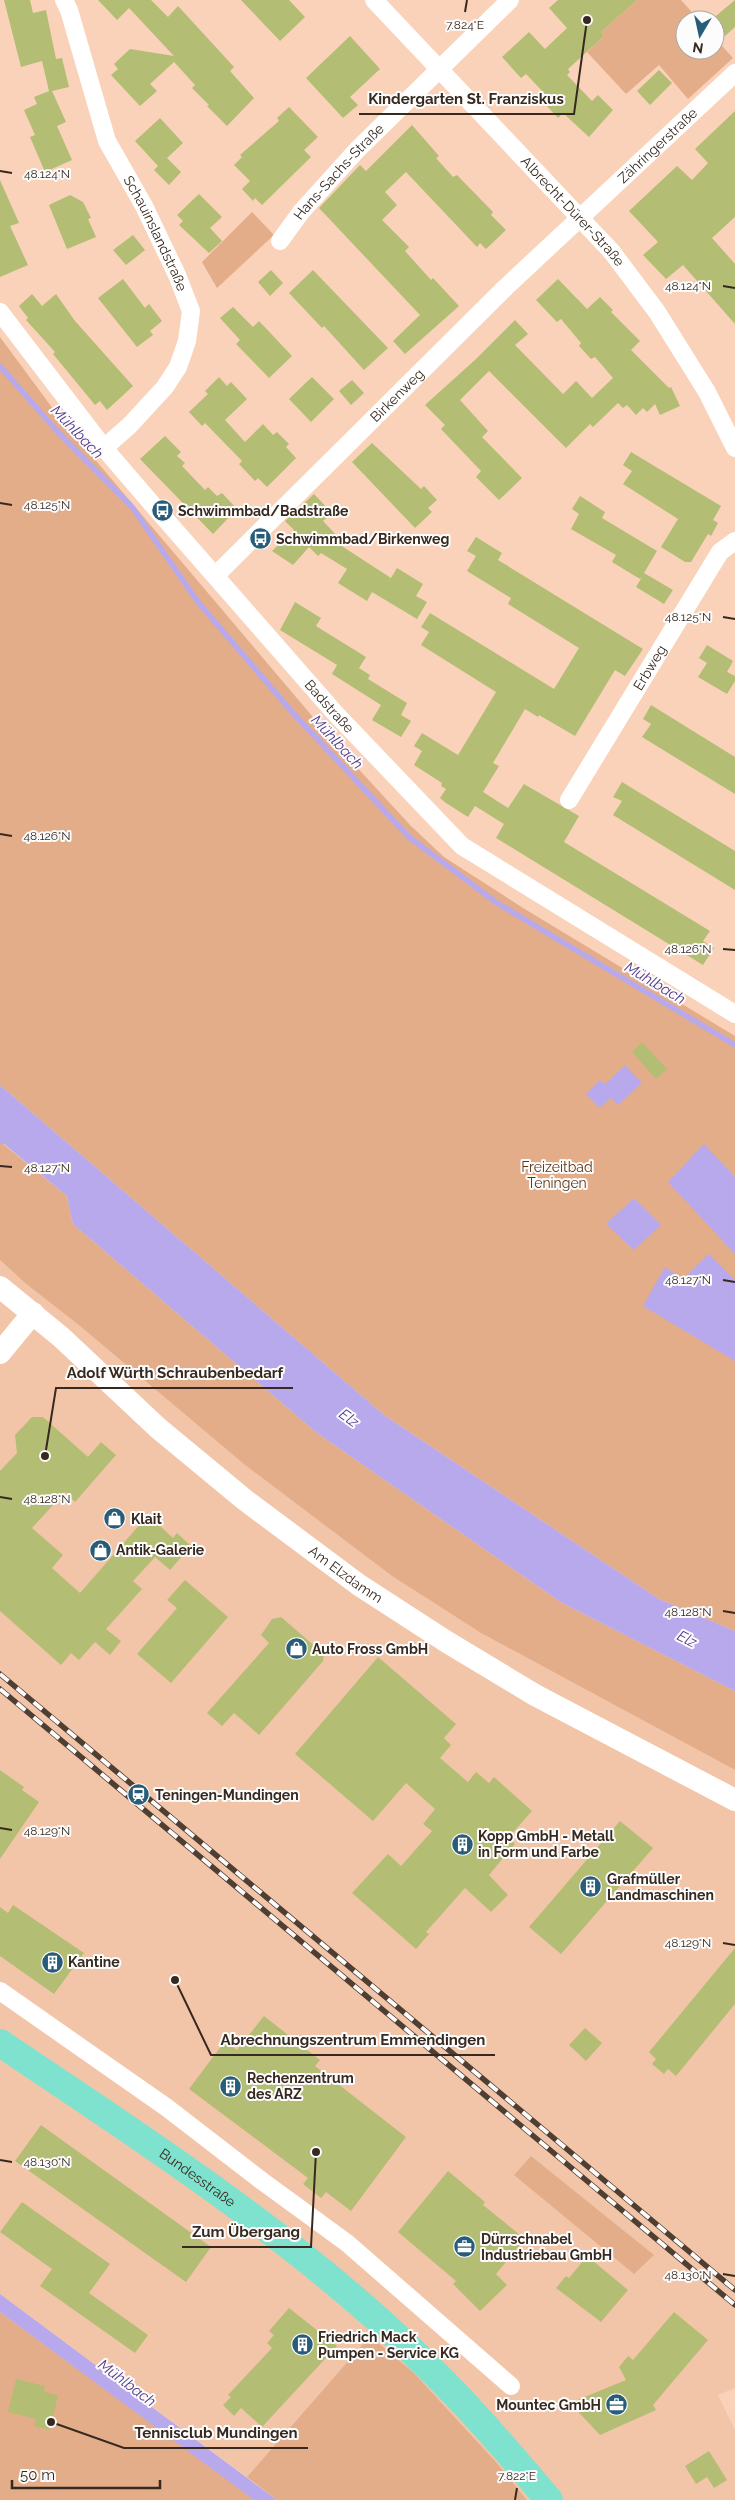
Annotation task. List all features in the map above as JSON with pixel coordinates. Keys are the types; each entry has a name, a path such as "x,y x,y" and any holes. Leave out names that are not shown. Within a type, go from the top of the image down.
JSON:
{"main road":[{"name":"Bundesstraße","path":"0,2043 227,2198 313,2264 411,2350 479,2417 550,2500"}],"street":[{"name":"Schauinslandstraße","path":"64,0 69,10 107,141 144,206 177,275 191,312 187,341 178,367 165,387 148,406 104,448"},
{"name":"Albrecht-Dürer-Straße","path":"374,0 612,252 657,312 707,392 735,448"},
{"name":"Hans-Sachs-Straße","path":"280,242 301,212 357,150 510,0"},
{"name":"Zähringerstraße","path":"579,216 735,73"},
{"name":"Birkenweg","path":"216,575 579,216"},
{"name":"Badstraße","path":"0,312 104,448 335,713 462,846 735,1014"},
{"name":"Erbweg","path":"569,800 720,552 735,541"},
{"name":"Am Elzdamm","path":"0,1286 158,1428 252,1505 359,1585 447,1642 535,1695 735,1800"},
{"path":"0,1353 32,1313"},
{"path":"0,1991 158,2101 348,2243 511,2386"}],"shaded area":[{"path":"0,1260 25,1283 80,1326 245,1465 392,1576 481,1633 735,1770 735,2388 718,2395 735,2430 735,2500 527,2500 496,2462 414,2373 370,2336 247,2477 0,2294"}],"green space":[{"path":"637,0 681,0 690,10 675,10 675,60 725,60 725,49 733,58 688,99 659,65 626,94 587,52 604,36 601,32"},
{"path":"252,212 274,235 217,288 202,262"},
{"name":"Freizeitbad Teningen","path":"0,337 59,417 340,749 411,826 444,857 523,908 735,1036 735,1631 659,1599 384,1415 0,1085"},
{"path":"0,1144 3,1144 67,1196 73,1224 317,1433 562,1603 735,1691 735,1770 481,1633 392,1576 245,1465 80,1326 25,1283 0,1260"},
{"path":"531,2156 654,2255 634,2274 514,2175"},
{"path":"0,2312 242,2490 254,2500 0,2500"},
{"path":"370,2336 414,2373 496,2462 527,2500 277,2500 247,2477"}],"water":[{"path":"625,1065 642,1083 618,1105 611,1098 600,1108 586,1094 600,1080 605,1084"},
{"name":"Elz","path":"0,1085 384,1415 659,1599 735,1631 735,1691 562,1603 317,1433 73,1224 67,1196 4,1144 0,1144"},
{"path":"704,1144 735,1177 735,1254 668,1182"},
{"path":"634,1198 661,1225 634,1250 606,1224"},
{"path":"709,1254 735,1280 735,1361 643,1306 665,1267 683,1279"},
{"path":"0,2294 277,2500 254,2500 0,2312"}],"building":[{"path":"4,0 30,0 33,13 46,10 56,59 62,58 69,87 52,91 66,122 57,126 72,160 45,172 30,137 35,135 24,110 37,104 34,97 49,91 42,61 21,67"},
{"path":"98,0 151,0 168,17 178,6 234,67 230,71 254,98 227,126 192,88 195,85 174,62 150,84 157,91 140,106 111,75 118,69 114,64 130,49 174,56 129,8 117,20"},
{"path":"241,0 289,0 305,17 280,41"},
{"path":"558,0 637,0 601,32 604,36 568,69 570,72 567,75 592,101 598,95 613,110 589,137 563,113 558,118 545,104 547,96 526,74 521,78 502,57 529,32 545,49 567,28 549,8"},
{"path":"735,0 735,27 725,36 725,10 723,10"},
{"path":"350,36 380,69 350,97 358,105 343,118 306,78"},
{"path":"659,70 672,83 650,105 637,91"},
{"path":"289,107 318,137 304,150 311,157 262,205 255,198 253,201 242,189 250,181 234,165 242,157 240,155 279,121 277,118"},
{"path":"735,111 735,217 712,238 735,264 735,324 683,265 666,279 643,255 658,242 629,211 677,166 692,180 708,163 695,149"},
{"path":"160,118 183,143 167,158 181,172 169,185 154,170 158,166 135,141"},
{"path":"412,125 439,156 436,158 453,177 457,175 493,212 491,215 506,230 486,249 480,243 477,247 406,172 385,192 397,205 382,220 409,247 405,251 431,280 433,278 459,306 405,354 393,341 420,315 319,208 360,165 366,171"},
{"path":"0,180 19,223 10,226 28,265 0,277"},
{"path":"199,194 222,217 210,228 222,241 209,253 179,225 183,221 177,215"},
{"path":"70,195 83,202 91,218 88,219 96,237 67,249 49,205"},
{"path":"133,235 145,250 126,265 113,250"},
{"path":"271,270 283,283 270,296 258,282"},
{"path":"313,270 388,348 364,370 324,326 322,328 289,293"},
{"path":"123,279 145,308 149,304 162,321 150,331 153,335 137,347 98,298"},
{"path":"558,279 587,309 600,297 613,310 611,312 640,341 631,350 669,388 671,387 680,406 660,415 655,404 647,412 643,408 636,415 627,405 623,408 618,403 593,427 590,424 566,448 489,371 460,400 488,431 482,437 522,478 499,500 476,477 481,471 441,429 445,425 425,405 476,359 515,320 528,334 515,345 563,394 576,381 592,398 613,378 595,357 591,359 579,346 581,343 561,319 557,322 536,300"},
{"path":"32,294 42,306 56,294 75,321 133,386 107,410 100,401 95,405 53,354 55,352 26,320 28,318 19,306"},
{"path":"233,307 253,327 259,321 292,356 269,378 236,344 240,340 220,318"},
{"path":"219,377 227,386 231,382 247,399 225,420 245,442 263,424 273,435 277,432 289,444 286,447 296,458 267,487 258,478 255,481 239,464 242,461 205,423 202,426 189,412 208,394 205,391"},
{"path":"312,377 334,399 311,422 289,399"},
{"path":"352,380 364,393 351,405 339,391"},
{"path":"165,436 181,452 177,456 185,463 182,466 205,490 208,487 217,496 222,493 237,509 213,534 140,459"},
{"path":"372,443 421,489 424,486 437,500 428,508 432,512 415,528 352,462"},
{"path":"631,452 721,506 713,520 718,523 711,536 708,534 691,562 685,562 661,547 678,519 623,484 632,471 623,465"},
{"path":"314,494 332,513 323,521 338,537 334,541 391,578 397,568 423,584 416,596 427,602 417,619 372,592 367,601 338,583 347,569 321,553 318,556 309,547 293,565 272,551 294,530 285,521"},
{"path":"580,496 605,512 602,518 657,551 644,573 673,590 664,604 636,587 642,577 640,579 612,562 616,555 571,529 579,514 572,509"},
{"path":"476,537 502,553 498,560 643,649 625,676 615,670 575,736 525,709 493,763 499,766 483,792 508,808 524,784 579,816 564,842 710,931 703,941 714,948 703,965 496,838 504,824 475,806 468,817 446,803 440,798 446,789 441,786 442,783 414,765 422,751 414,746 422,733 458,755 496,692 421,645 429,632 421,627 430,613 554,689 579,648 508,604 511,598 467,571 476,556 467,551"},
{"path":"295,602 321,618 316,626 366,657 359,668 370,675 368,679 407,703 401,715 411,721 401,737 372,720 381,705 332,674 337,665 280,630"},
{"path":"707,645 733,661 727,672 735,676 735,681 727,694 698,677 707,663 699,658"},
{"path":"651,705 735,757 735,794 642,737 651,724 643,719"},
{"path":"622,782 735,851 735,890 613,815 622,801 613,797"},
{"path":"642,1042 667,1069 656,1079 632,1052"},
{"path":"32,1417 43,1417 88,1457 101,1442 116,1455 75,1502 65,1492 32,1528 63,1555 52,1568 80,1593 148,1515 173,1538 177,1533 191,1546 170,1570 155,1557 133,1581 142,1589 106,1629 121,1641 110,1655 95,1642 79,1660 71,1653 61,1665 0,1611 0,1471 17,1453 15,1435"},
{"path":"185,1580 228,1617 171,1683 137,1654 177,1608 167,1600"},
{"path":"281,1617 324,1654 323,1661 259,1735 234,1713 222,1726 207,1713 269,1643 261,1635 272,1619"},
{"path":"378,1657 456,1724 444,1738 451,1745 440,1758 468,1782 476,1772 489,1783 494,1777 532,1811 508,1838 515,1844 489,1875 508,1895 491,1912 465,1888 426,1932 429,1934 416,1949 352,1893 388,1854 401,1866 432,1831 423,1824 435,1809 406,1783 373,1821 295,1754"},
{"path":"0,1770 24,1787 22,1790 39,1802 0,1859"},
{"name":"Grafmüller Landmaschinen","path":"620,1821 653,1848 561,1954 529,1927"},
{"path":"13,1905 84,1953 54,1994 0,1956 0,1907 8,1913"},
{"path":"735,1948 735,2004 676,2076 668,2069 664,2074 652,2064 656,2059 649,2052"},
{"path":"264,2016 320,2060 315,2066 406,2137 351,2211 326,2192 321,2198 303,2184 308,2178 189,2089 225,2041 237,2050"},
{"path":"585,2028 602,2043 586,2061 569,2045"},
{"path":"41,2125 211,2247 186,2282 15,2161"},
{"path":"448,2171 485,2202 483,2205 525,2239 496,2274 507,2285 480,2311 453,2284 456,2281 398,2232"},
{"path":"22,2202 110,2264 89,2293 148,2335 135,2353 40,2286 52,2269 0,2232"},
{"path":"587,2256 628,2290 601,2322 556,2288 566,2276 569,2278"},
{"path":"289,2308 337,2346 262,2427 241,2408 234,2416 223,2405 231,2397 228,2395 272,2348 267,2343 274,2335 269,2331"},
{"path":"674,2312 708,2340 653,2405 656,2410 600,2435 570,2403 626,2380 619,2367 628,2356 633,2360"},
{"path":"16,2379 45,2386 44,2392 58,2395 50,2430 34,2426 36,2419 8,2412"},
{"path":"709,2451 727,2480 714,2488 707,2477 696,2484 685,2466"}],"waterway":[{"name":"Mühlbach","path":"0,366 55,429 132,507 198,602 293,713 409,837 497,903 735,1045"}],"railway":[{"path":"0,1674 735,2290"},
{"path":"0,1689 735,2305"}],"place":[{"name":"Kindergarten St. Franziskus","path":"587,20"},
{"name":"Schwimmbad/Badstraße","path":"162,511"},
{"name":"Schwimmbad/Birkenweg","path":"260,539"},
{"name":"Adolf Würth Schraubenbedarf","path":"45,1456"},
{"name":"Klait","path":"115,1519"},
{"name":"Antik-Galerie","path":"100,1550"},
{"name":"Auto Fross GmbH","path":"296,1649"},
{"name":"Teningen-Mundingen","path":"139,1795"},
{"name":"Kopp GmbH - Metall in Form und Farbe","path":"462,1844"},
{"name":"Grafmüller Landmaschinen","path":"591,1887"},
{"name":"Kantine","path":"52,1962"},
{"name":"Abrechnungszentrum Emmendingen","path":"175,1980"},
{"name":"Rechenzentrum des ARZ","path":"231,2086"},
{"name":"Zum Übergang","path":"316,2152"},
{"name":"Dürrschnabel Industriebau GmbH","path":"465,2247"},
{"name":"Friedrich Mack Pumpen - Service KG","path":"302,2345"},
{"name":"Mountec GmbH","path":"617,2405"},
{"name":"Tennisclub Mundingen","path":"51,2422"}]}
